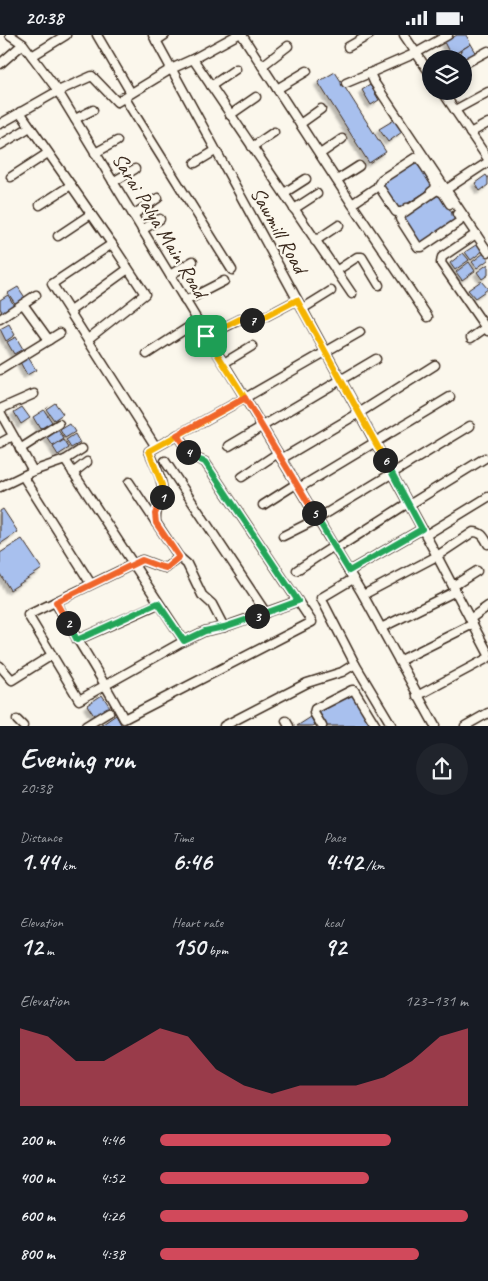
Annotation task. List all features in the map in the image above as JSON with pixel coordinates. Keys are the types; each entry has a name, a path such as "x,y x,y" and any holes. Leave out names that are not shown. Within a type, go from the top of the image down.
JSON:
{"street":[{"name":"Sarai Palya Main Road","path":"10,35 23,43 58,91 349,571 435,726"},
{"path":"32,56 66,35"},
{"path":"97,35 128,95 232,270"},
{"path":"154,38 165,35"},
{"path":"0,124 58,91 92,76 117,102 172,69 237,35"},
{"path":"242,35 428,317"},
{"path":"348,47 370,35"},
{"path":"404,35 422,62"},
{"path":"346,83 416,53 448,35"},
{"name":"Sawmill Road","path":"154,38 487,650"},
{"path":"0,64 23,43"},
{"path":"262,66 288,46"},
{"path":"472,60 488,51"},
{"path":"193,59 352,294"},
{"path":"211,85 236,69"},
{"path":"277,89 307,71"},
{"path":"370,73 426,163 447,189 459,212 459,222 422,247 418,247 400,219 402,215 437,190 443,193 459,212 488,252"},
{"path":"455,110 488,92"},
{"path":"230,115 256,97"},
{"path":"447,189 488,161 448,100"},
{"path":"300,124 321,109"},
{"path":"75,119 93,110"},
{"path":"20,112 145,294 88,339"},
{"path":"470,133 488,123"},
{"path":"0,145 30,127"},
{"path":"252,147 274,132"},
{"path":"320,155 342,139"},
{"path":"95,153 117,141"},
{"path":"195,163 215,151"},
{"path":"11,177 48,153"},
{"path":"416,157 426,163 436,184 434,189 402,212 396,212 378,185 382,179 416,157"},
{"path":"336,180 359,166"},
{"path":"113,182 135,169"},
{"path":"284,193 306,179"},
{"path":"40,205 71,185"},
{"path":"352,204 374,189"},
{"path":"294,209 317,194"},
{"path":"133,215 158,198"},
{"path":"58,236 91,214"},
{"path":"142,230 160,219"},
{"path":"316,241 339,225"},
{"path":"471,338 487,328 441,263 442,257 476,234"},
{"path":"112,244 52,284 156,447"},
{"path":"336,271 357,257 362,257 379,285"},
{"path":"170,275 193,261"},
{"path":"70,311 128,269"},
{"path":"185,301 224,281"},
{"path":"302,309 331,291"},
{"path":"0,319 36,295"},
{"path":"206,336 240,319 259,320 297,300"},
{"path":"23,304 49,340"},
{"path":"147,354 198,321"},
{"path":"156,523 155,514 162,497 162,485 149,451 360,332"},
{"path":"0,370 60,333"},
{"path":"224,363 252,346"},
{"path":"229,446 376,359"},
{"path":"242,477 359,413 435,365"},
{"path":"33,471 0,410 34,394"},
{"path":"263,505 375,443 450,397"},
{"path":"20,449 59,424"},
{"path":"283,536 317,519 470,426"},
{"path":"56,602 77,640 106,685 124,719 312,622 205,462 190,456 177,435"},
{"path":"0,443 13,436"},
{"path":"0,487 33,471 65,460 82,449"},
{"path":"297,570 486,458"},
{"path":"65,460 184,641"},
{"path":"166,461 266,613"},
{"path":"73,473 87,462"},
{"path":"23,476 91,584"},
{"path":"129,482 179,557 187,564 202,595 212,604 224,627"},
{"path":"349,571 488,497"},
{"path":"363,595 437,556 474,532 482,534 488,544"},
{"path":"179,557 166,568 142,560 28,615 80,700 205,631 224,627 298,601"},
{"path":"381,628 454,589 477,571"},
{"path":"353,579 320,598 355,664 392,726"},
{"path":"77,640 158,603"},
{"path":"398,661 471,621 488,606"},
{"path":"0,666 12,680 52,655"},
{"path":"417,695 488,658"},
{"path":"224,726 308,683 342,672 355,664"},
{"path":"322,726 314,713 315,709 354,690 376,726"},
{"path":"86,726 109,712"},
{"path":"465,726 488,713"}],"building":[{"path":"457,35 466,35 471,44 461,50 448,50 444,42"},
{"path":"471,44 477,54 472,56 472,50 462,50"},
{"path":"335,72 386,152 369,163 318,82"},
{"path":"370,85 379,100 371,105 362,90"},
{"path":"394,120 402,132 388,142 379,129"},
{"path":"417,160 435,186 397,210 380,184"},
{"path":"486,175 488,185 480,191 475,183"},
{"path":"440,194 457,221 420,245 402,218"},
{"path":"479,243 484,250 471,260 465,252"},
{"path":"463,253 469,260 455,270 450,263"},
{"path":"484,253 488,260 477,268 472,262"},
{"path":"469,262 475,271 462,280 456,272"},
{"path":"488,264 488,275 482,279 477,272"},
{"path":"481,281 488,289 475,298 468,290"},
{"path":"18,287 26,299 16,305 8,293"},
{"path":"8,295 15,307 3,314 0,308 0,300"},
{"path":"9,324 15,335 6,341 0,329"},
{"path":"16,337 23,349 14,354 7,342"},
{"path":"28,357 36,370 27,375 20,362"},
{"path":"55,403 63,414 54,420 46,409"},
{"path":"22,407 30,418 21,424 14,412"},
{"path":"44,410 52,422 40,429 33,417"},
{"path":"70,424 75,432 65,438 60,430"},
{"path":"58,430 64,439 53,446 47,437"},
{"path":"75,434 80,443 71,448 66,440"},
{"path":"64,440 69,448 58,455 53,447"},
{"path":"3,509 18,532 0,544 0,511"},
{"path":"22,539 42,569 10,590 0,574 0,553"},
{"path":"352,690 373,726 324,726 316,712"},
{"path":"102,695 110,707 95,717 87,705"},
{"path":"116,715 122,726 100,726"},
{"path":"311,717 315,725 297,726"}],"route":[{"path":"206,336 240,319 259,320 297,300 422,529 349,571 245,398 177,435 190,456 205,462 298,601 224,627 205,631 184,641 158,603 77,640 56,602 142,560 166,568 179,557 156,523 155,514 162,497 162,485 149,451 245,398 206,336"}]}
